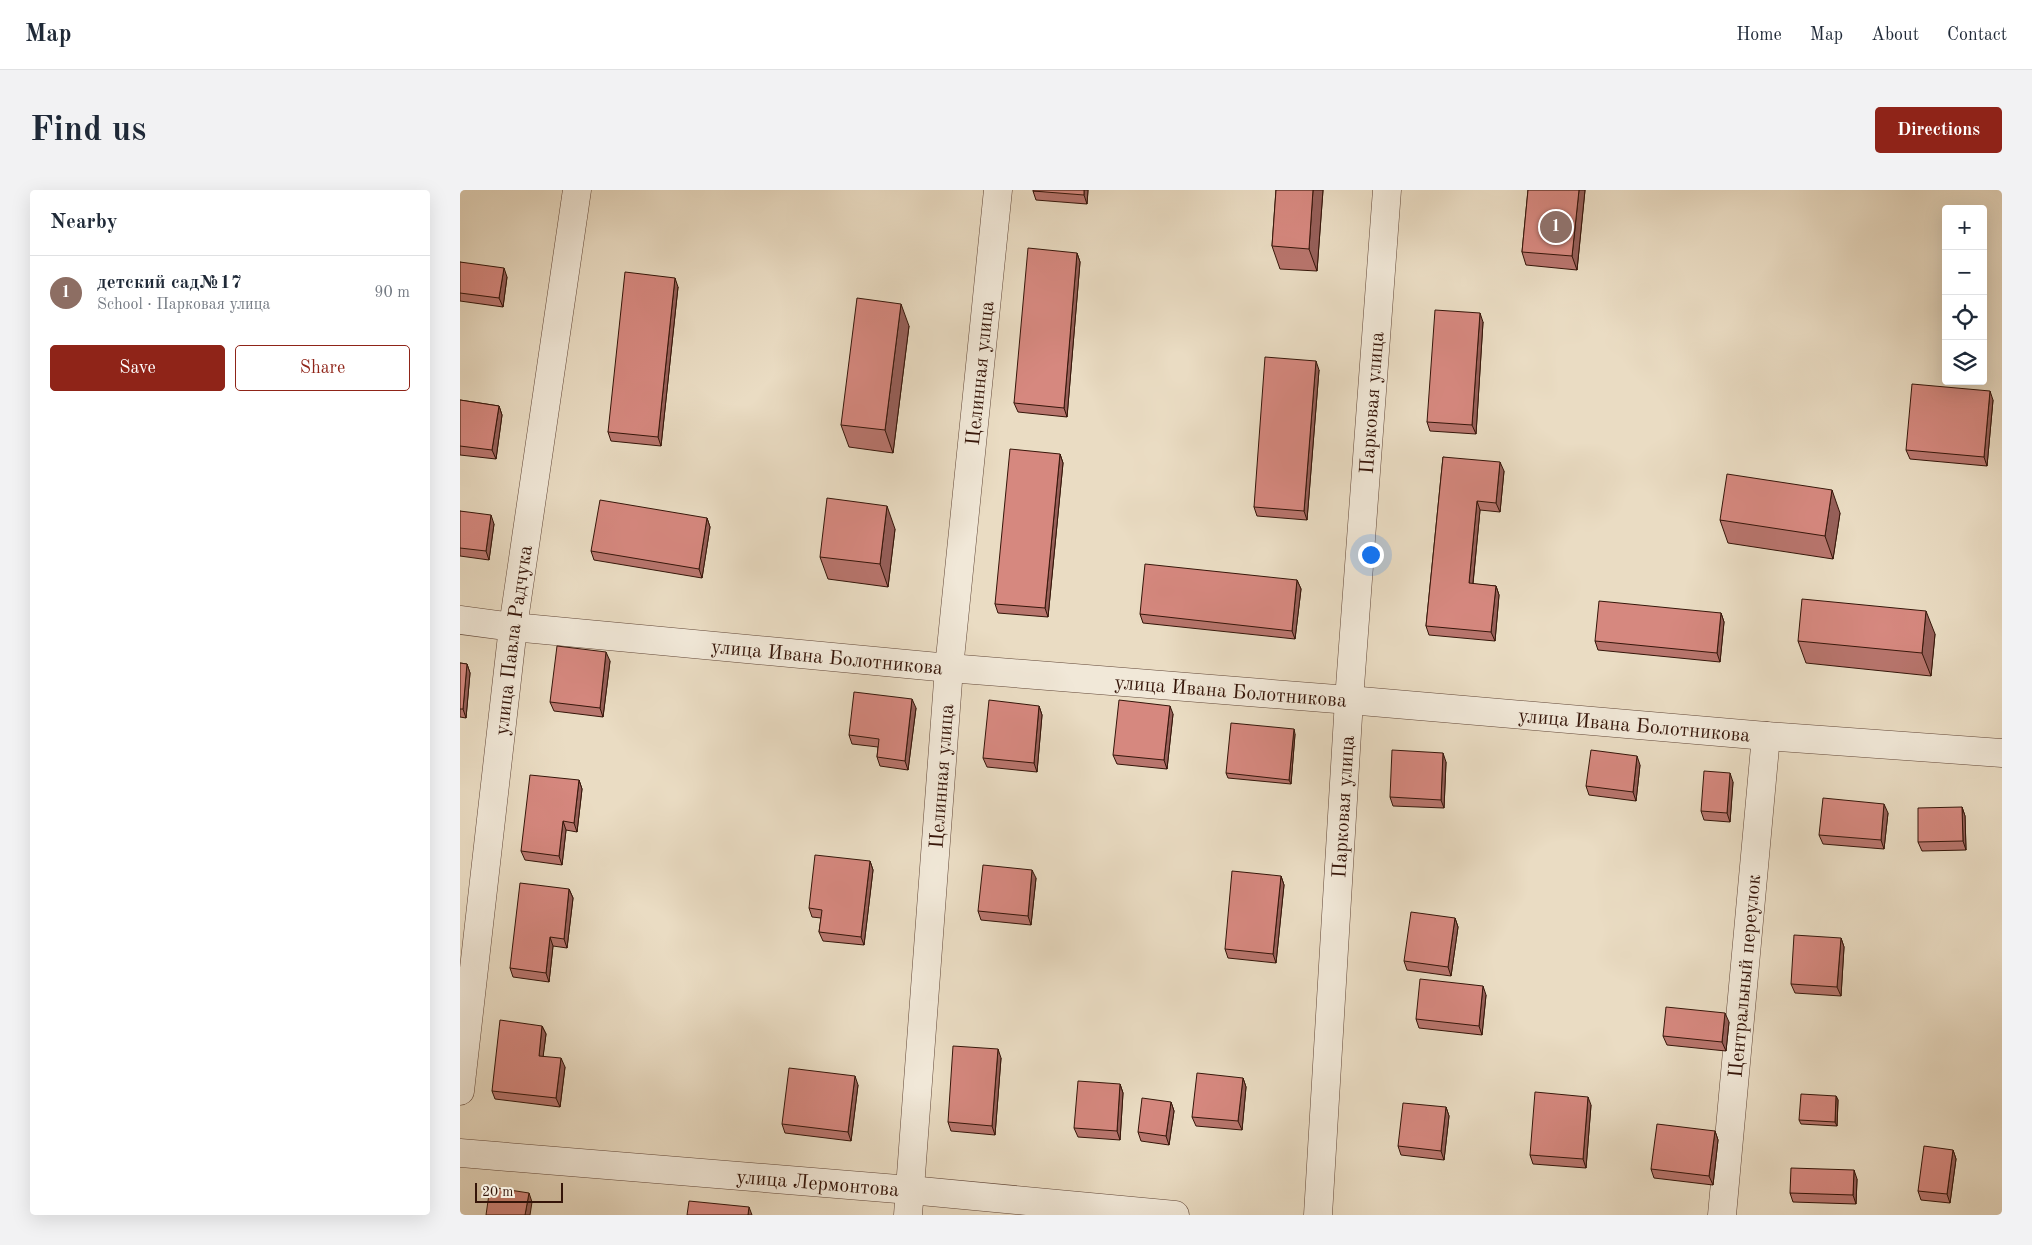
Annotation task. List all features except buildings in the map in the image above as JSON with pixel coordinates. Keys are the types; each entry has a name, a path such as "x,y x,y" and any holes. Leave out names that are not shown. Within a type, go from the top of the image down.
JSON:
{"street":[{"name":"улица Павла Радчука","path":"460,1091 513,627 577,190"},
{"name":"Целинная улица","path":"909,1202 949,668 998,190"},
{"name":"Парковая улица","path":"1318,1215 1349,700 1387,190"},
{"name":"улица Ивана Болотникова","path":"460,620 513,627 949,668 1766,736 2002,753"},
{"name":"Центральный переулок","path":"1722,1215 1766,736"},
{"name":"улица Лермонтова","path":"460,1152 909,1202 1175,1215"}],"place":[{"name":"детский сад№17","path":"1556,227"}]}
